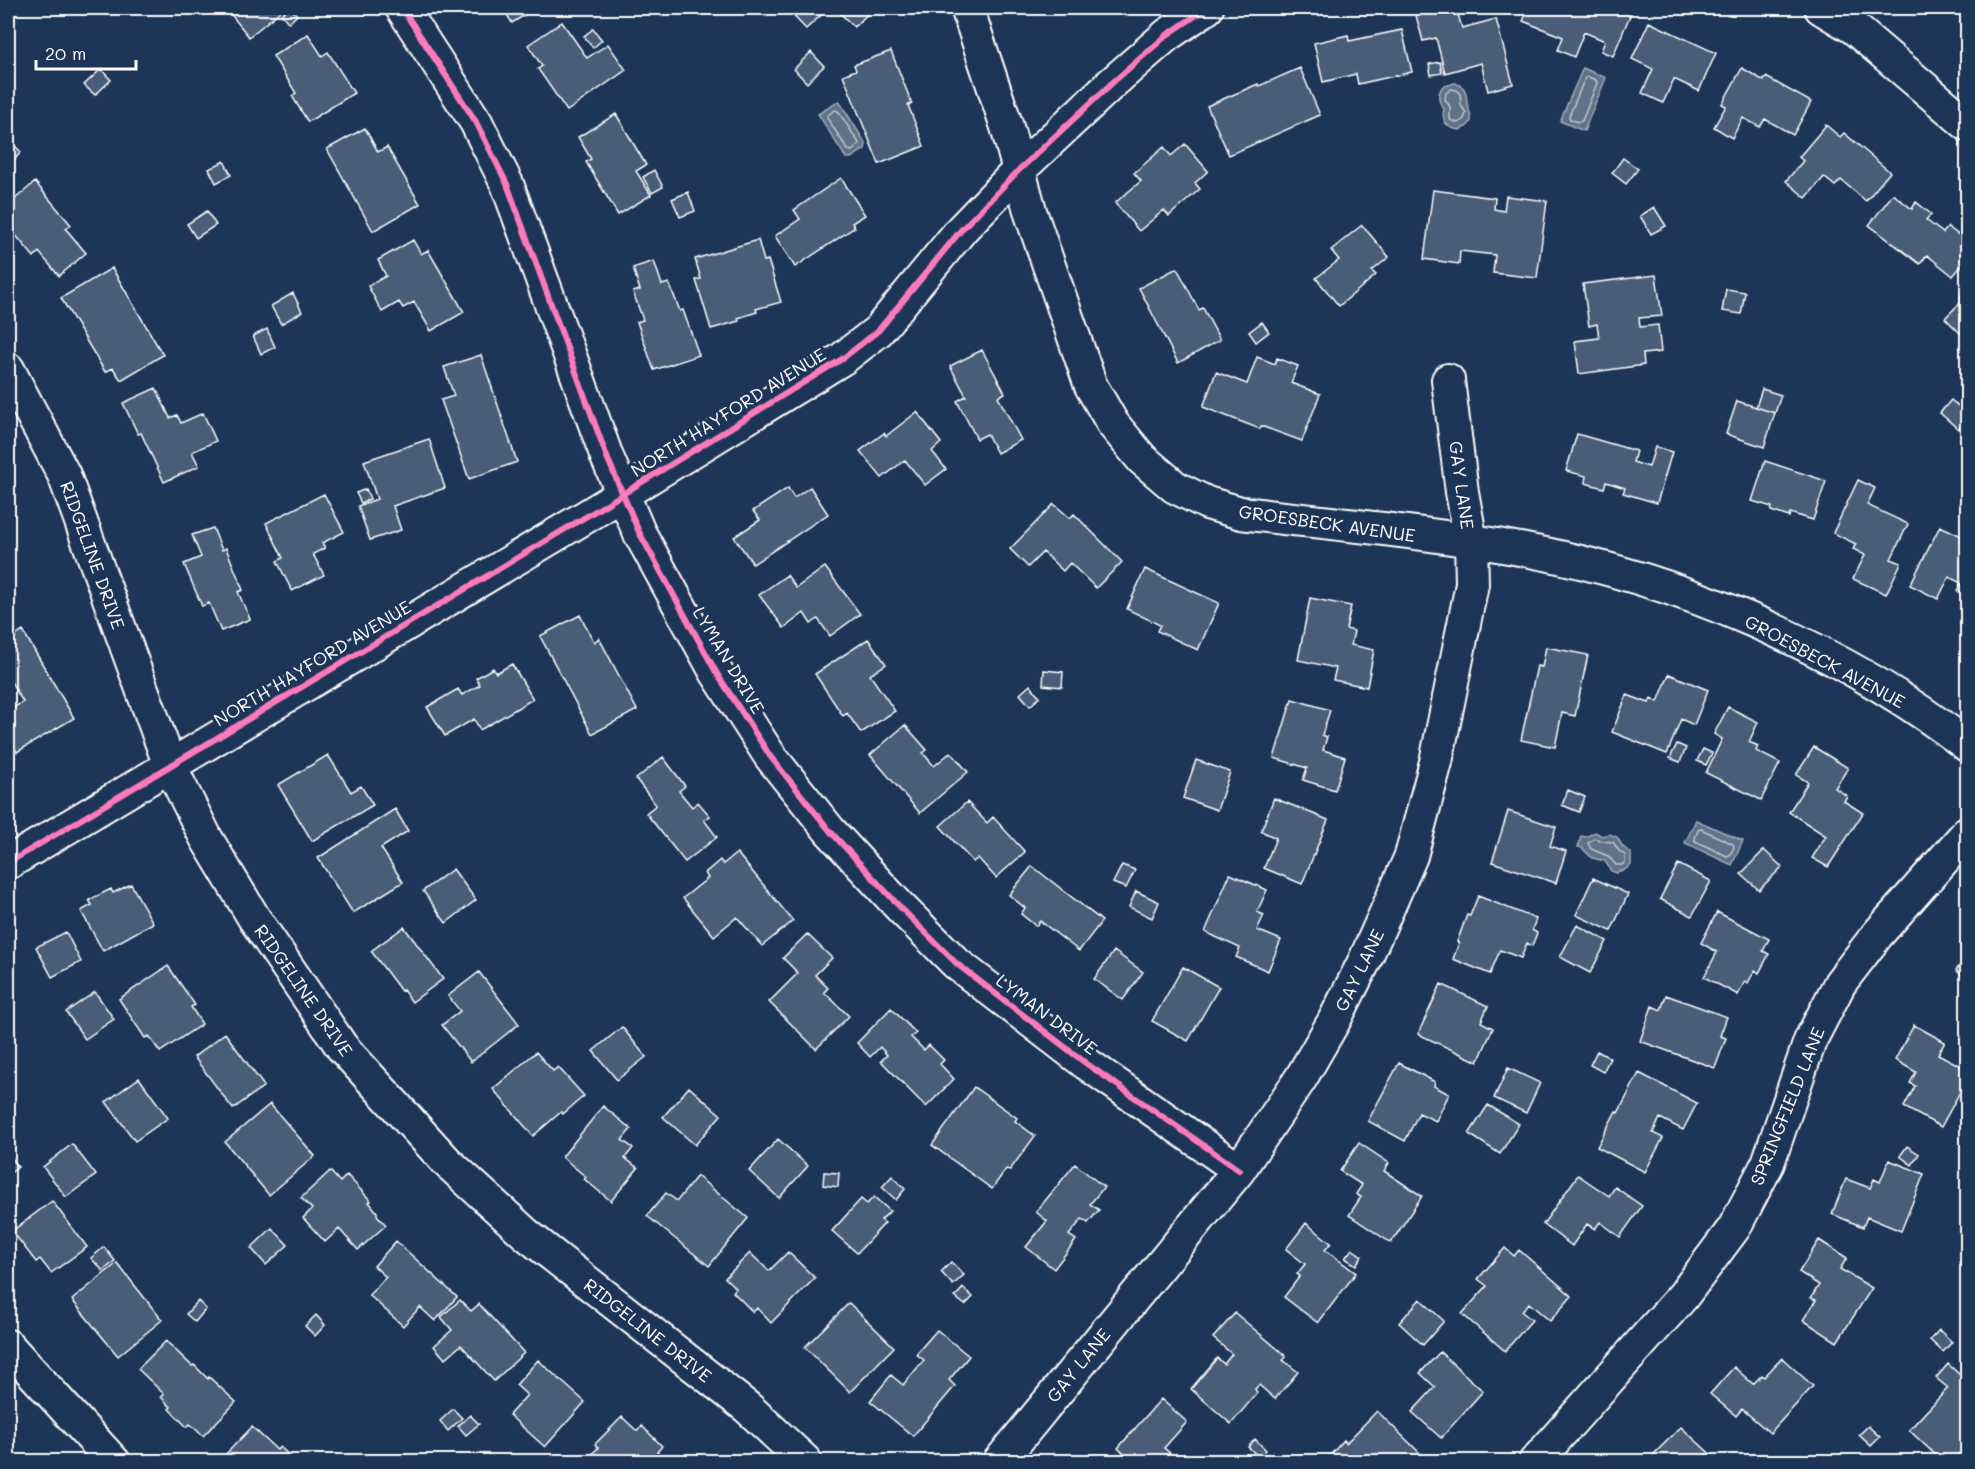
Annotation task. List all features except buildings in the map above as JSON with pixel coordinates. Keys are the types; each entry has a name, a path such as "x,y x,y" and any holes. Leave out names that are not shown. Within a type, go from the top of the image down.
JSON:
{"street":[{"name":"LYMAN DRIVE","path":"402,8 476,122 507,183 607,457 639,532 716,672 770,756 830,831 900,907 957,964 1087,1064 1239,1170"},
{"name":"GROESBECK AVENUE","path":"967,8 1007,127 1031,214 1091,386 1113,424 1134,451 1175,487 1207,503 1241,513 1521,549 1606,569 1689,595 1772,629 1851,670 1933,719 1968,746"},
{"name":"NORTH HAYFORD AVENUE","path":"8,863 623,494 842,359 878,331 962,229 1019,170 1112,82 1167,35 1207,8"},
{"path":"1821,8 1854,28 1968,125"},
{"name":"RIDGELINE DRIVE","path":"8,369 64,475 170,766 206,837 254,918 342,1047 446,1161 527,1235 748,1408 806,1461"},
{"name":"GAY LANE","path":"999,1461 1239,1170 1301,1078 1334,1021 1364,962 1411,856 1436,762 1472,585 1471,542 1462,492 1448,380"},
{"name":"SPRINGFIELD LANE","path":"1535,1461 1683,1296 1734,1227 1768,1163 1810,1041 1840,983 1877,935 1968,832"},
{"path":"8,1346 114,1461"}],"water":[{"path":"1583,68 1606,78 1584,131 1560,121"},
{"path":"1455,83 1465,90 1471,118 1469,124 1459,130 1451,128 1446,123 1443,117 1444,109 1439,98 1442,87"},
{"path":"839,101 866,144 865,149 851,158 846,158 818,114"},
{"path":"1696,820 1743,841 1732,865 1685,843"},
{"path":"1595,832 1602,836 1609,834 1617,837 1623,847 1631,853 1631,865 1617,873 1611,871 1605,861 1592,858 1578,847 1581,836 1586,837"}],"cycle path":[{"path":"402,8 476,122 507,184 607,457 639,532 716,672 770,756 830,831 900,907 957,964 1087,1064 1239,1170"},
{"path":"8,863 587,516 842,359 878,331 962,229 1019,170 1167,35 1207,8"}]}
